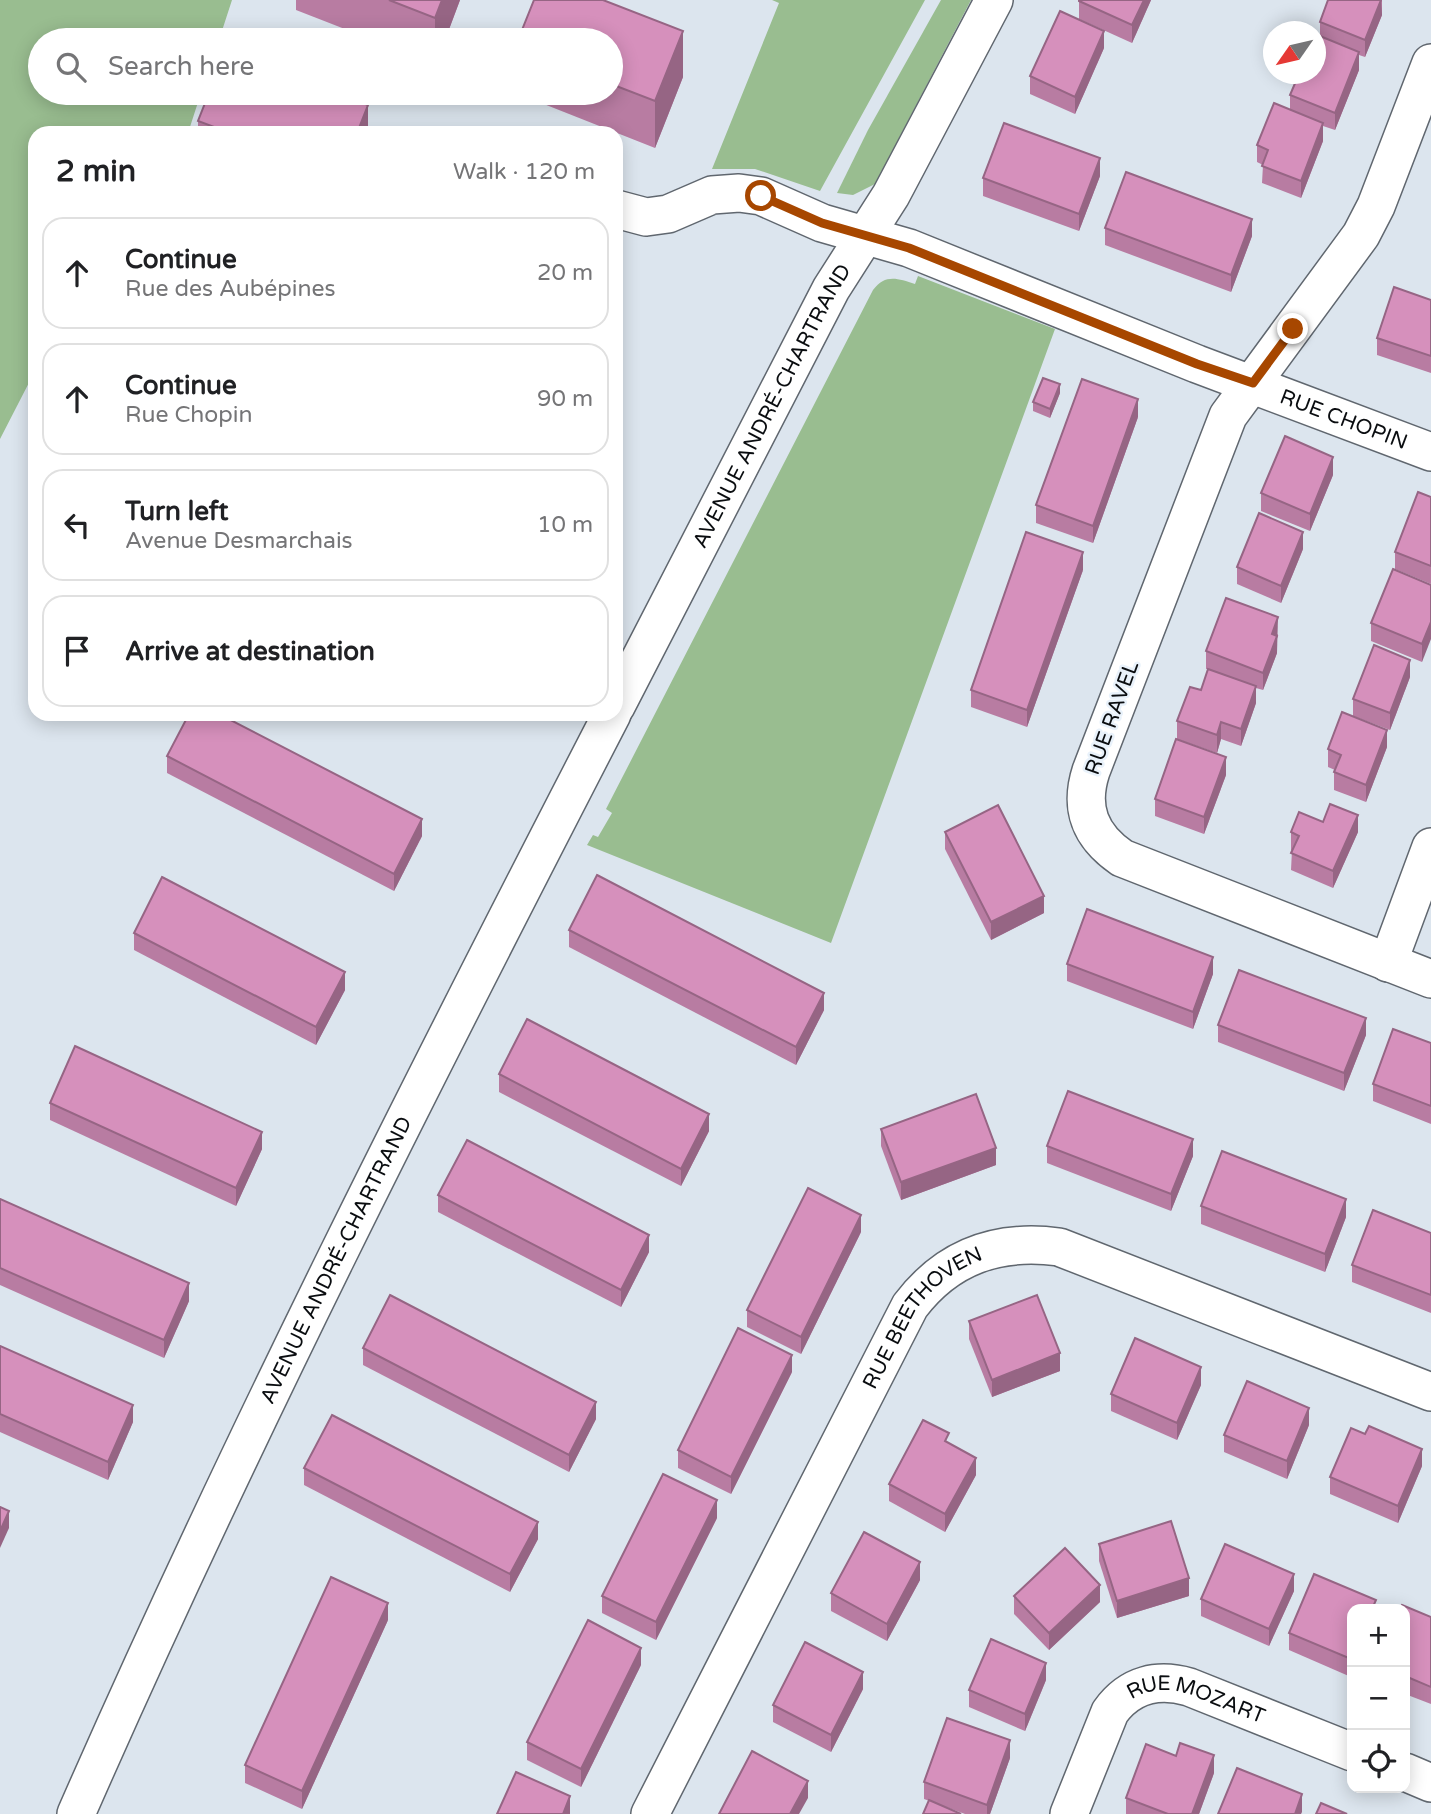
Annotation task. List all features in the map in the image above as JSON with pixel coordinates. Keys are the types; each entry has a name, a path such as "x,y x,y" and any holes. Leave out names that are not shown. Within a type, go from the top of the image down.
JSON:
{"street":[{"name":"AVENUE ANDRÉ-CHARTRAND","path":"623,692 831,289 891,195 994,0"},
{"name":"RUE RAVEL","path":"1431,65 1368,222 1281,348 1228,416 1091,771 1085,796 1086,809 1101,842 1138,866 1431,979"},
{"name":"RUE CHOPIN","path":"623,211 633,215 657,216 712,195 749,194 788,206 822,223 909,248 1197,364 1431,452"},
{"name":"AVENUE ANDRÉ-CHARTRAND","path":"76,1814 122,1709 326,1280 460,1007 608,721"},
{"path":"1388,963 1431,847"},
{"name":"RUE BEETHOVEN","path":"650,1814 910,1306 934,1278 969,1256 1013,1244 1059,1247 1431,1392"},
{"name":"RUE MOZART","path":"1069,1814 1110,1712 1119,1700 1144,1685 1174,1683 1189,1687 1347,1750"},
{"path":"1410,1774 1431,1783"}],"green space":[{"path":"0,0 232,0 223,28 28,28 28,105 197,105 190,126 28,126 28,385 0,439"},
{"path":"772,0 925,0 820,191 755,169 712,169 779,3"},
{"path":"941,0 971,0 875,184 853,195 837,193 868,130"},
{"path":"918,276 1055,329 831,943 587,845 593,835 598,837 612,813 606,809 873,290 887,279 915,284"}],"building":[{"path":"389,0 442,0 435,18"},
{"path":"534,0 603,0 683,31 655,101 623,89 623,28 523,28"},
{"path":"1079,0 1144,0 1132,25"},
{"path":"1328,0 1381,0 1365,40 1326,24 1326,21 1320,21"},
{"path":"1060,11 1104,31 1075,97 1030,76"},
{"path":"1326,38 1359,52 1335,113 1290,95 1295,84 1326,84"},
{"path":"1274,103 1323,123 1301,181 1262,166 1268,150 1257,145"},
{"path":"204,105 368,105 360,126 211,126 198,121"},
{"path":"1004,123 1100,158 1079,214 983,178"},
{"path":"1126,172 1252,219 1231,275 1105,228"},
{"path":"1394,287 1431,300 1431,356 1377,338"},
{"path":"1043,378 1060,384 1050,409 1033,402"},
{"path":"1082,379 1138,399 1093,526 1036,505"},
{"path":"1285,436 1333,457 1310,514 1261,493"},
{"path":"1418,492 1431,497 1431,566 1395,552"},
{"path":"1259,513 1303,532 1281,586 1237,567"},
{"path":"1026,532 1083,552 1027,710 971,690"},
{"path":"1393,569 1431,585 1431,622 1422,644 1371,623"},
{"path":"1226,598 1278,617 1272,634 1277,636 1263,673 1206,651"},
{"path":"1374,645 1410,660 1390,713 1353,699"},
{"path":"1208,669 1256,686 1241,729 1221,722 1217,735 1177,721 1190,687 1201,690"},
{"path":"1342,712 1387,730 1366,785 1334,772 1341,755 1328,749"},
{"path":"185,721 233,721 422,819 394,874 167,756"},
{"path":"1176,739 1226,757 1204,817 1155,799"},
{"path":"1330,804 1358,815 1333,871 1291,853 1299,836 1291,832 1299,812 1323,822"},
{"path":"998,805 1044,896 991,922 945,832"},
{"path":"597,875 824,993 796,1047 569,930"},
{"path":"162,877 345,972 316,1027 134,933"},
{"path":"1087,909 1213,957 1193,1012 1067,964"},
{"path":"1239,970 1366,1018 1344,1073 1218,1025"},
{"path":"527,1019 709,1114 681,1169 499,1074"},
{"path":"1393,1029 1431,1043 1431,1106 1373,1084"},
{"path":"75,1046 262,1132 236,1188 50,1103"},
{"path":"1068,1091 1193,1139 1171,1194 1047,1146"},
{"path":"976,1094 996,1148 901,1182 881,1129"},
{"path":"467,1140 649,1235 621,1290 438,1195"},
{"path":"1222,1151 1346,1199 1325,1254 1201,1206"},
{"path":"808,1188 861,1215 801,1337 747,1310"},
{"path":"0,1199 189,1283 164,1340 0,1268"},
{"path":"1373,1210 1431,1233 1431,1295 1352,1265"},
{"path":"390,1295 596,1402 569,1455 363,1348"},
{"path":"1037,1295 1060,1353 992,1380 969,1321"},
{"path":"738,1328 792,1355 731,1477 678,1450"},
{"path":"1135,1338 1201,1367 1177,1423 1111,1394"},
{"path":"0,1346 133,1405 108,1462 0,1414"},
{"path":"1247,1381 1309,1408 1287,1461 1224,1435"},
{"path":"332,1415 538,1522 510,1574 304,1468"},
{"path":"923,1420 949,1433 945,1441 976,1458 945,1514 889,1484"},
{"path":"1369,1426 1422,1449 1398,1506 1330,1477 1351,1428 1365,1434"},
{"path":"663,1474 717,1500 656,1622 602,1596"},
{"path":"0,1507 9,1511 0,1531"},
{"path":"1171,1521 1189,1578 1117,1601 1099,1544"},
{"path":"864,1532 920,1562 887,1624 831,1593"},
{"path":"1225,1544 1294,1574 1269,1629 1201,1599"},
{"path":"1065,1548 1100,1585 1049,1633 1014,1596"},
{"path":"1314,1574 1376,1600 1374,1604 1347,1604 1347,1657 1289,1633"},
{"path":"331,1577 388,1603 302,1791 245,1765"},
{"path":"1410,1608 1431,1617 1431,1687 1410,1678"},
{"path":"588,1620 641,1648 581,1769 527,1742"},
{"path":"991,1639 1046,1663 1025,1714 969,1690"},
{"path":"805,1642 863,1672 831,1735 773,1705"},
{"path":"947,1718 1010,1740 987,1805 924,1782"},
{"path":"1180,1743 1214,1755 1192,1814 1168,1814 1126,1798 1146,1744 1176,1756"},
{"path":"752,1751 808,1781 790,1814 719,1814"},
{"path":"1237,1768 1302,1794 1295,1814 1218,1814"},
{"path":"516,1772 570,1796 563,1814 497,1814"},
{"path":"929,1800 961,1814 923,1814"},
{"path":"1321,1803 1347,1814 1316,1814"}],"route":[{"path":"761,196 822,223 891,241 1197,364 1253,383 1293,329"}]}
